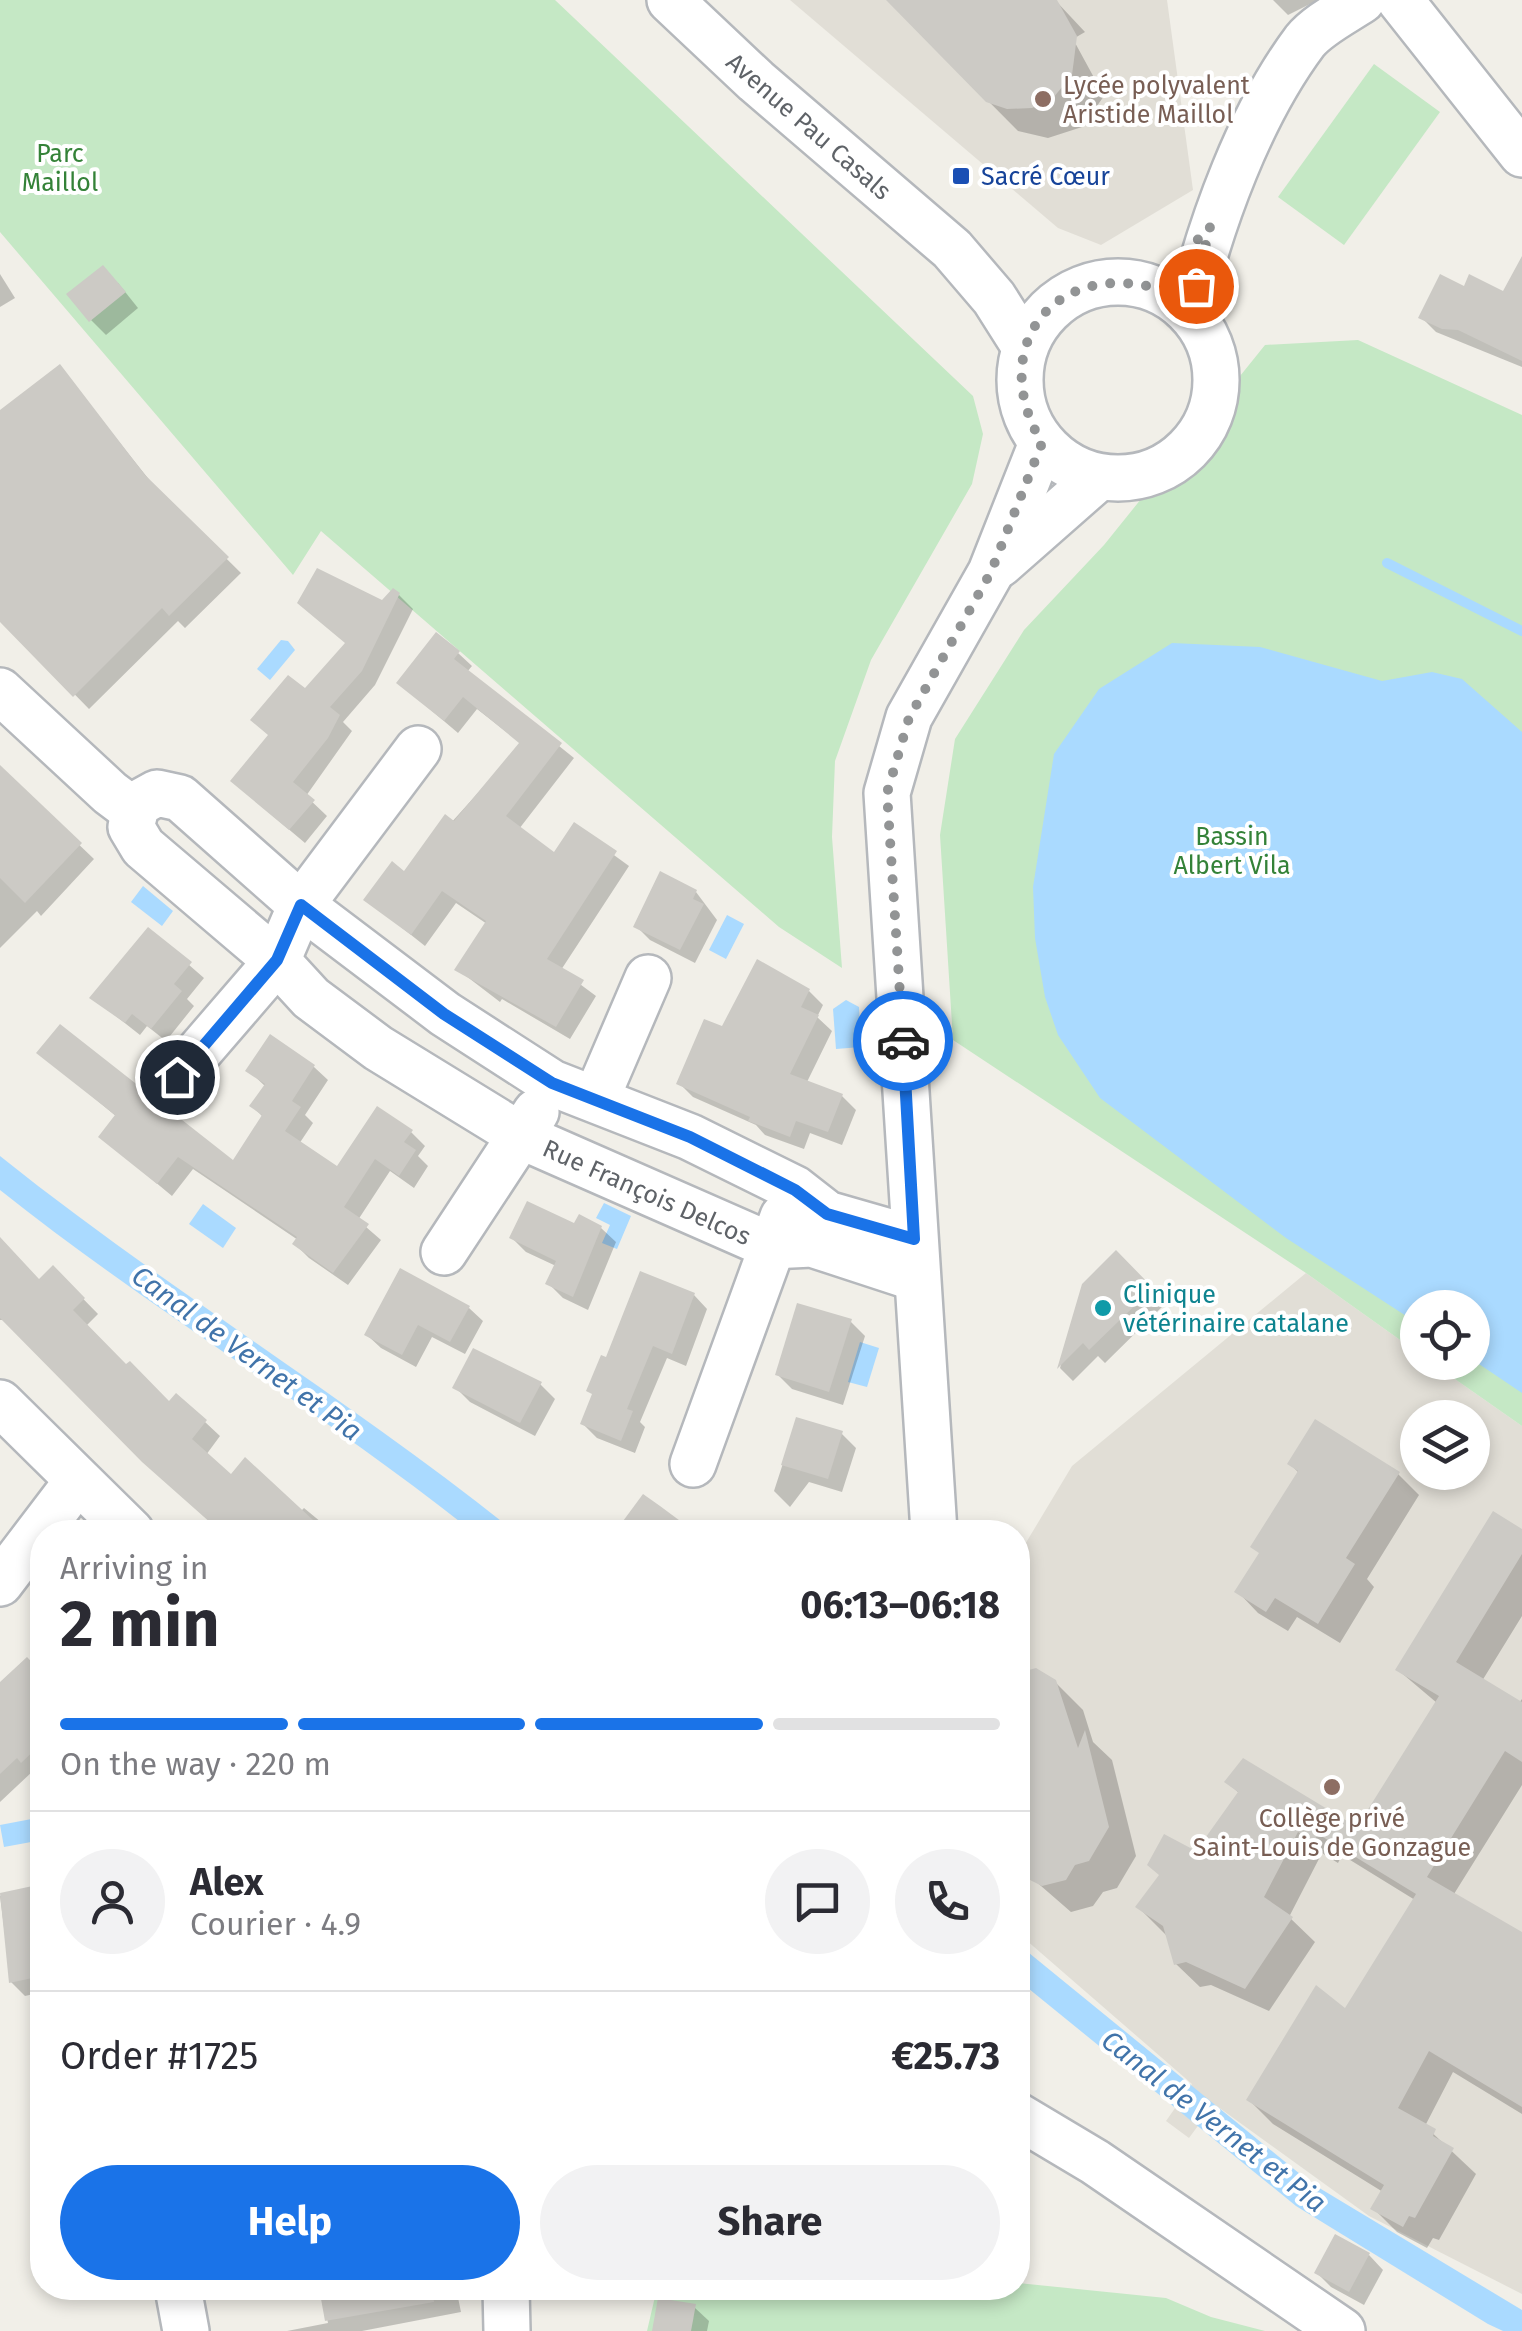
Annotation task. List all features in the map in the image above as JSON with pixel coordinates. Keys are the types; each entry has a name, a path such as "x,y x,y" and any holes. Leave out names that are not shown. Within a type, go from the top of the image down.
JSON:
{"street":[{"name":"Avenue Pau Casals","path":"670,0 756,81 952,249 994,298 1025,347"},
{"path":"1170,299 1210,227 1270,101 1307,38 1362,0"},
{"path":"1400,0 1518,143"},
{"name":"Avenue Pau Casals","path":"952,249 998,273 1066,296"},
{"path":"1107,282 1170,299 1208,339 1216,372 1213,405 1199,436 1180,457 1155,471 1128,478 1098,477 1068,464 1042,443 1026,416 1020,393 1025,347 1041,318 1066,296 1107,282"},
{"path":"933,1520 887,793 909,718 991,572 1042,443"},
{"path":"991,572 1098,477"},
{"name":"Rue François Delcos","path":"0,691 110,794 134,811 131,827 143,847 277,960 311,998 378,1048 523,1137 771,1246 812,1244 915,1258"},
{"path":"177,1077 277,960 301,905 418,749"},
{"path":"134,811 146,796 157,793 180,798 301,905 444,1014 552,1083 690,1137 795,1190 827,1214 915,1258"},
{"path":"596,1100 648,978"},
{"name":"Rue François Delcos","path":"444,1252 523,1137 552,1083"},
{"name":"Rue François Delcos","path":"693,1464 795,1190"},
{"path":"0,1404 118,1520"},
{"path":"48,1520 76,1483"},
{"path":"0,1584 30,1544"},
{"path":"1030,2123 1095,2162 1342,2331"},
{"path":"180,2300 186,2331"},
{"path":"506,2300 507,2331"}],"shaded area":[{"name":"Lycée polyvalent Aristide Maillol","path":"790,0 1167,0 1193,190 1101,245 1058,228"},
{"name":"Collège privé Saint-Louis de Gonzague","path":"1306,1273 1400,1340 1400,1380 1456,1380 1485,1400 1400,1400 1400,1490 1490,1490 1490,1404 1522,1426 1522,2294 1369,2216 1214,2104 1189,2138 1166,2121 1192,2084 1030,1943 1030,1536 1072,1466"}],"green space":[{"name":"Parc Maillol","path":"0,0 555,0 973,396 983,434 972,484 871,660 835,761 832,837 842,968 779,927 321,531 293,575 0,232"},
{"path":"1374,64 1440,112 1344,245 1278,197"},
{"name":"Bassin Albert Vila","path":"1358,340 1522,415 1522,1426 1456,1380 1490,1380 1490,1290 1400,1290 1400,1340 1306,1273 953,1040 940,835 955,739 1024,630 1104,545 1265,345"},
{"path":"1030,2284 1166,2298 1211,2317 1265,2331 647,2331 654,2300 1030,2300"}],"water":[{"path":"281,640 288,641 295,650 270,680 257,669"},
{"path":"1172,643 1260,647 1382,681 1432,672 1462,679 1522,732 1522,1393 1490,1371 1490,1290 1400,1290 1400,1312 1286,1238 1100,1098 1058,1035 1045,997 1035,938 1033,887 1054,754 1099,689"},
{"path":"143,886 173,911 162,926 131,902"},
{"path":"727,915 744,924 726,959 709,950"},
{"path":"846,1000 859,1007 861,1047 836,1049 833,1009"},
{"name":"Canal de Vernet et Pia","path":"0,1156 500,1520 457,1520 0,1190"},
{"path":"604,1203 631,1216 617,1249 602,1243 610,1225 596,1218"},
{"path":"203,1204 236,1228 223,1248 189,1224"},
{"path":"860,1342 879,1348 867,1387 848,1382"},
{"path":"30,1819 30,1842 4,1847 0,1825"},
{"name":"Canal de Vernet et Pia","path":"1030,1954 1311,2183 1522,2310 1522,2331 1503,2331 1488,2324 1296,2206 1030,1990"}],"building":[{"path":"886,0 1057,0 1077,36 1072,75 1053,98 1032,108 1007,109 986,102"},
{"path":"1522,256 1522,361 1458,330 1442,329 1418,318 1440,274 1464,286 1469,274 1503,291"},
{"path":"103,265 126,292 89,322 66,294"},
{"path":"60,364 145,475 229,557 169,616 162,608 73,697 0,622 0,410"},
{"path":"317,568 382,600 393,588 400,593 362,671 330,707 340,715 328,738 293,782 315,800 289,830 230,781 268,735 250,720 288,675 305,688 345,643 297,603"},
{"path":"436,632 460,651 454,659 562,743 506,816 554,852 574,822 617,851 547,959 584,980 556,1027 454,970 486,921 442,891 411,935 363,900 392,861 404,871 445,814 454,821 519,743 463,697 444,721 396,683"},
{"path":"0,765 82,843 25,903 0,878"},
{"path":"660,871 697,890 693,899 704,904 680,950 633,927"},
{"path":"148,927 192,962 174,984 182,991 151,1029 132,1014 125,1023 89,998"},
{"path":"757,959 810,989 801,1007 819,1015 790,1074 843,1094 828,1132 796,1121 790,1137 748,1121 750,1117 676,1084 704,1019 722,1026"},
{"path":"60,1024 233,1160 262,1115 249,1106 265,1084 245,1071 270,1034 315,1065 292,1101 301,1107 285,1131 337,1166 377,1106 413,1130 404,1142 416,1150 399,1176 375,1159 344,1207 369,1224 333,1273 292,1244 297,1237 178,1157 157,1184 98,1137 115,1115 36,1053"},
{"path":"527,1201 574,1223 579,1214 602,1226 573,1297 545,1284 556,1261 509,1238"},
{"path":"0,1237 39,1279 53,1265 85,1298 73,1310 126,1364 130,1361 169,1401 176,1393 207,1420 192,1439 231,1474 245,1457 313,1520 207,1520 142,1462 0,1318"},
{"name":"Clinique vétérinaire catalane","path":"1116,1250 1153,1288 1089,1350 1083,1343 1057,1369 1082,1284"},
{"path":"400,1268 470,1306 450,1342 418,1325 402,1355 364,1335"},
{"path":"640,1271 695,1293 672,1354 653,1346 627,1409 633,1411 621,1441 580,1424 592,1394 586,1391 601,1355 606,1357"},
{"path":"797,1303 852,1319 829,1392 775,1375"},
{"path":"473,1348 542,1382 520,1423 452,1388"},
{"path":"796,1417 843,1431 828,1479 781,1465"},
{"path":"1315,1419 1400,1472 1346,1558 1355,1564 1318,1624 1275,1598 1266,1612 1234,1592 1259,1553 1250,1547 1298,1471 1287,1464"},
{"path":"643,1494 679,1520 624,1520"},
{"path":"1493,1511 1522,1529 1522,1554 1456,1662 1522,1702 1522,1762 1505,1751 1427,1877 1522,1932 1522,2107 1429,2051 1398,2108 1436,2129 1433,2136 1454,2148 1415,2218 1409,2216 1403,2227 1370,2209 1384,2185 1246,2100 1316,1985 1345,2008 1416,1894 1318,1834 1314,1841 1298,1832 1264,1897 1293,1917 1245,1989 1186,1962 1174,1965 1163,1926 1135,1907 1159,1875 1147,1865 1164,1834 1196,1851 1238,1792 1224,1782 1243,1758 1357,1827 1439,1696 1395,1670"},
{"path":"27,1657 30,1660 30,1754 21,1763 17,1758 0,1774 0,1682"},
{"path":"1036,1668 1056,1680 1078,1748 1085,1730 1109,1827 1089,1861 1075,1865 1066,1880 1042,1886 1030,1880 1030,1670"},
{"path":"30,1887 30,1979 9,1983 0,1893"},
{"path":"1335,2234 1370,2253 1349,2292 1314,2273"},
{"path":"321,2300 434,2300 434,2302 325,2321"},
{"path":"658,2300 696,2304 691,2331 652,2331"}],"waterway":[{"path":"1387,563 1522,631"}],"way so far":[{"path":"903,1041 887,793 909,718 991,572 1042,443 1026,416 1020,393 1025,347 1041,318 1066,296 1107,282 1152,287 1210,227 1196,286"}],"place":[{"name":"Lycée polyvalent Aristide Maillol","path":"1043,99"},
{"name":"Sacré Cœur","path":"961,176"},
{"name":"Clinique vétérinaire catalane","path":"1103,1308"},
{"name":"Collège privé Saint-Louis de Gonzague","path":"1332,1787"}],"route":[{"path":"177,1077 277,960 301,905 444,1014 552,1083 690,1137 795,1190 827,1214 914,1239 903,1041"}]}
